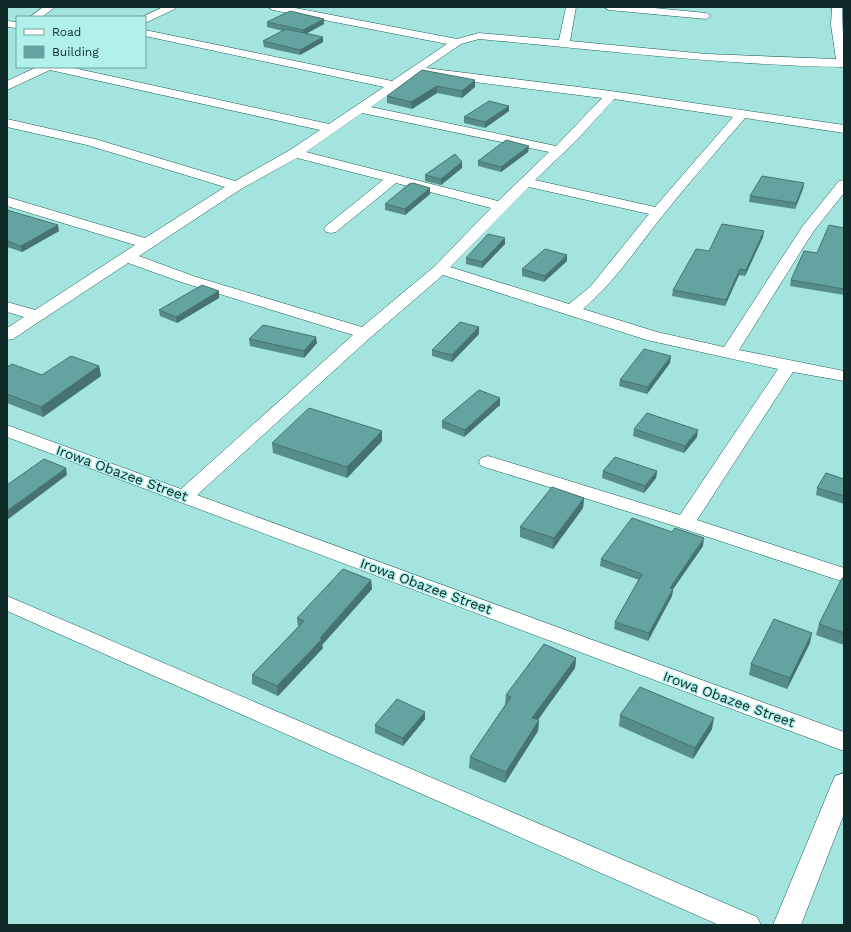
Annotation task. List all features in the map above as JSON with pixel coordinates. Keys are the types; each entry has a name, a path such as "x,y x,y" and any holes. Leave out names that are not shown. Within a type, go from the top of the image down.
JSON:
{"street":[{"path":"36,16 50,7"},
{"path":"146,20 171,7"},
{"path":"273,7 457,42"},
{"path":"564,43 571,7"},
{"path":"609,7 706,16"},
{"path":"7,335 236,186 295,152 457,42 479,36 742,61 843,63 837,25 837,7"},
{"path":"330,18 343,11"},
{"path":"146,33 394,85"},
{"path":"7,86 45,68"},
{"path":"58,68 330,128"},
{"path":"416,70 611,95 844,130"},
{"path":"7,76 24,78"},
{"path":"184,496 365,333 440,269 525,182 571,138 611,95"},
{"path":"359,108 558,150"},
{"path":"572,310 596,290 643,233 658,212 742,114"},
{"path":"7,123 90,142 236,186"},
{"path":"295,152 393,179 501,206"},
{"path":"331,229 393,179"},
{"path":"525,182 658,212"},
{"path":"729,352 807,230 844,184"},
{"path":"7,201 148,244"},
{"path":"127,257 190,280 365,333"},
{"path":"440,269 572,310 610,324 653,336 788,366 844,376"},
{"path":"7,307 36,315"},
{"path":"685,523 788,366"},
{"name":"Irowa Obazee Street","path":"7,431 844,742"},
{"path":"488,462 844,574"},
{"path":"7,603 747,925"},
{"path":"787,925 844,783"}],"building":[{"path":"290,11 324,19 303,30 267,22"},
{"path":"286,29 323,37 300,50 263,41"},
{"path":"422,70 475,80 462,91 437,86 411,102 387,96"},
{"path":"489,101 509,106 485,122 464,117"},
{"path":"506,140 529,146 501,167 478,161"},
{"path":"455,154 462,162 441,179 425,175"},
{"path":"762,176 804,183 796,203 750,196"},
{"path":"413,183 430,188 405,209 385,204 409,184"},
{"path":"7,210 58,225 21,246 7,241"},
{"path":"722,224 764,231 746,270 740,269 726,300 673,290 696,249 709,251"},
{"path":"829,225 844,228 844,289 791,280 804,251 817,253"},
{"path":"488,234 505,238 482,262 466,258"},
{"path":"545,249 567,255 545,276 522,269"},
{"path":"202,285 219,291 176,317 159,310"},
{"path":"460,322 479,327 452,355 432,350"},
{"path":"263,325 316,337 304,351 249,339"},
{"path":"644,349 671,356 648,387 620,380"},
{"path":"71,356 99,366 41,407 7,394 7,367 12,364 42,375"},
{"path":"479,390 500,398 465,430 442,421"},
{"path":"309,408 382,431 347,467 272,443"},
{"path":"647,413 698,430 685,446 634,429"},
{"path":"615,457 657,471 645,486 603,471"},
{"path":"44,459 66,468 7,511 7,485"},
{"path":"826,473 844,479 844,496 817,488"},
{"path":"552,487 584,498 554,538 520,527"},
{"path":"632,518 672,532 675,528 704,538 670,588 673,589 649,633 615,622 642,574 601,559"},
{"path":"343,569 371,580 320,638 322,639 277,686 252,675 304,621 297,618"},
{"path":"842,578 844,578 844,633 819,624"},
{"path":"774,619 812,633 790,678 751,664"},
{"path":"544,644 576,658 532,718 539,720 506,772 470,757 511,697 506,695"},
{"path":"640,687 714,718 695,748 620,715"},
{"path":"397,699 425,712 403,738 375,725"}]}
